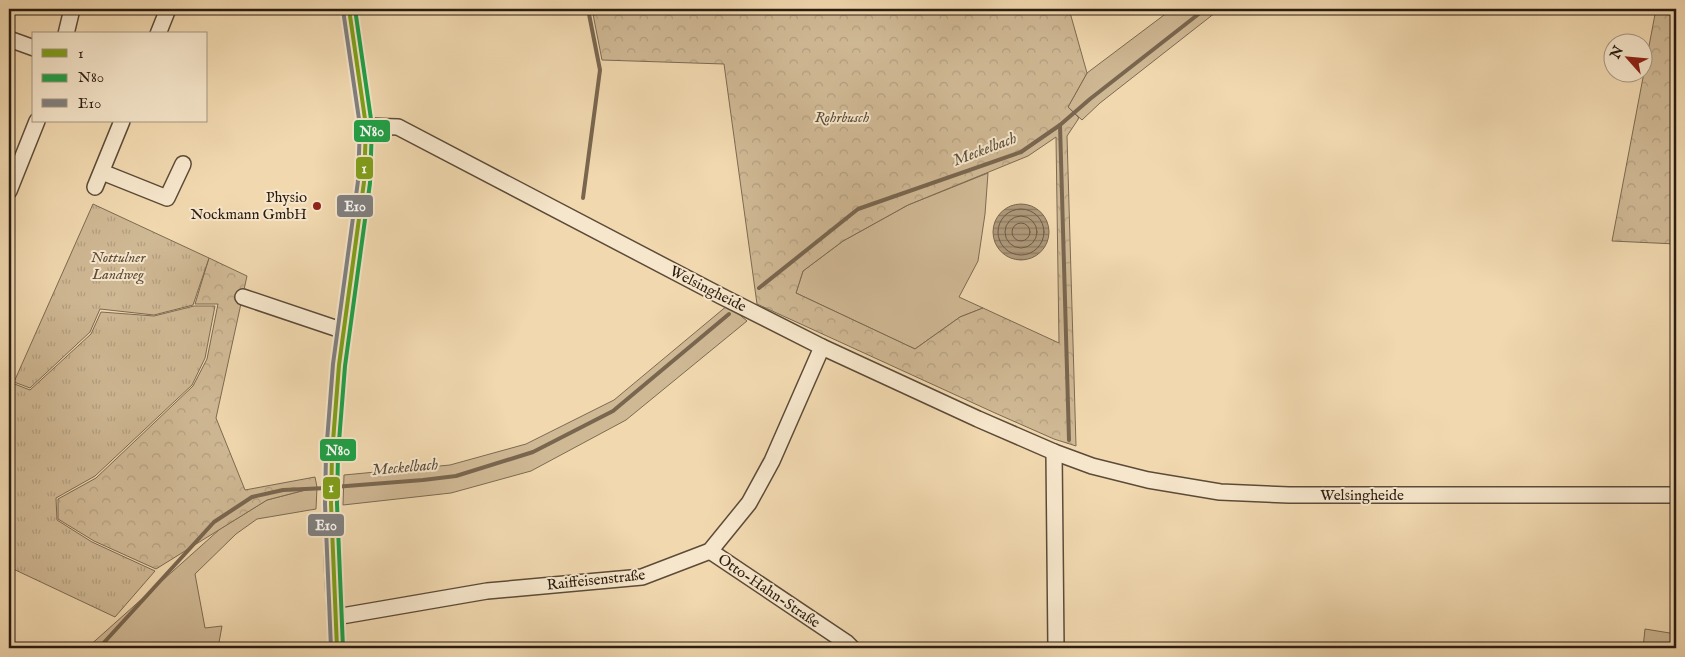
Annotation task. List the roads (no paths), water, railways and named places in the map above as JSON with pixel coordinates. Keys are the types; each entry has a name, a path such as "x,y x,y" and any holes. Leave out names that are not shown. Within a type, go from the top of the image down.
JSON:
{"street":[{"path":"66,32 72,9"},
{"path":"159,32 168,9"},
{"path":"337,648 333,575 332,476 339,366 364,182 366,126 349,9"},
{"path":"9,39 32,47"},
{"path":"9,191 37,122"},
{"path":"95,187 122,122"},
{"name":"Welsingheide","path":"366,126 398,127 822,347 1054,452 1092,466 1131,476 1220,492 1289,496 1676,495"},
{"path":"102,172 167,198 183,164"},
{"path":"243,297 344,331"},
{"name":"Raiffeisenstraße","path":"336,617 487,591 642,577 710,551 749,503 772,461 822,347"},
{"path":"1054,452 1056,648"},
{"name":"Otto-Hahn-Straße","path":"710,551 852,648"}],"water":[{"path":"1021,204 1032,206 1041,212 1047,221 1049,232 1047,243 1041,252 1032,258 1021,260 1010,258 1001,252 995,243 993,232 995,221 1001,212 1010,206"}],"waterway":[{"path":"583,198 600,70 588,9"},
{"name":"Meckelbach","path":"759,288 858,209 1021,152 1060,125 1090,99 1205,9"},
{"path":"1060,125 1069,440"},
{"name":"Meckelbach","path":"334,487 456,476 533,452 613,411 729,314"},
{"name":"Meckelbach","path":"99,648 214,522 252,497 283,490 327,488"}],"place":[{"name":"Physio Nockmann GmbH","path":"317,206"}],"park label":[{"name":"Rohrbusch","path":"842,117"},
{"name":"Nottulner Landweg","path":"118,266"}]}
